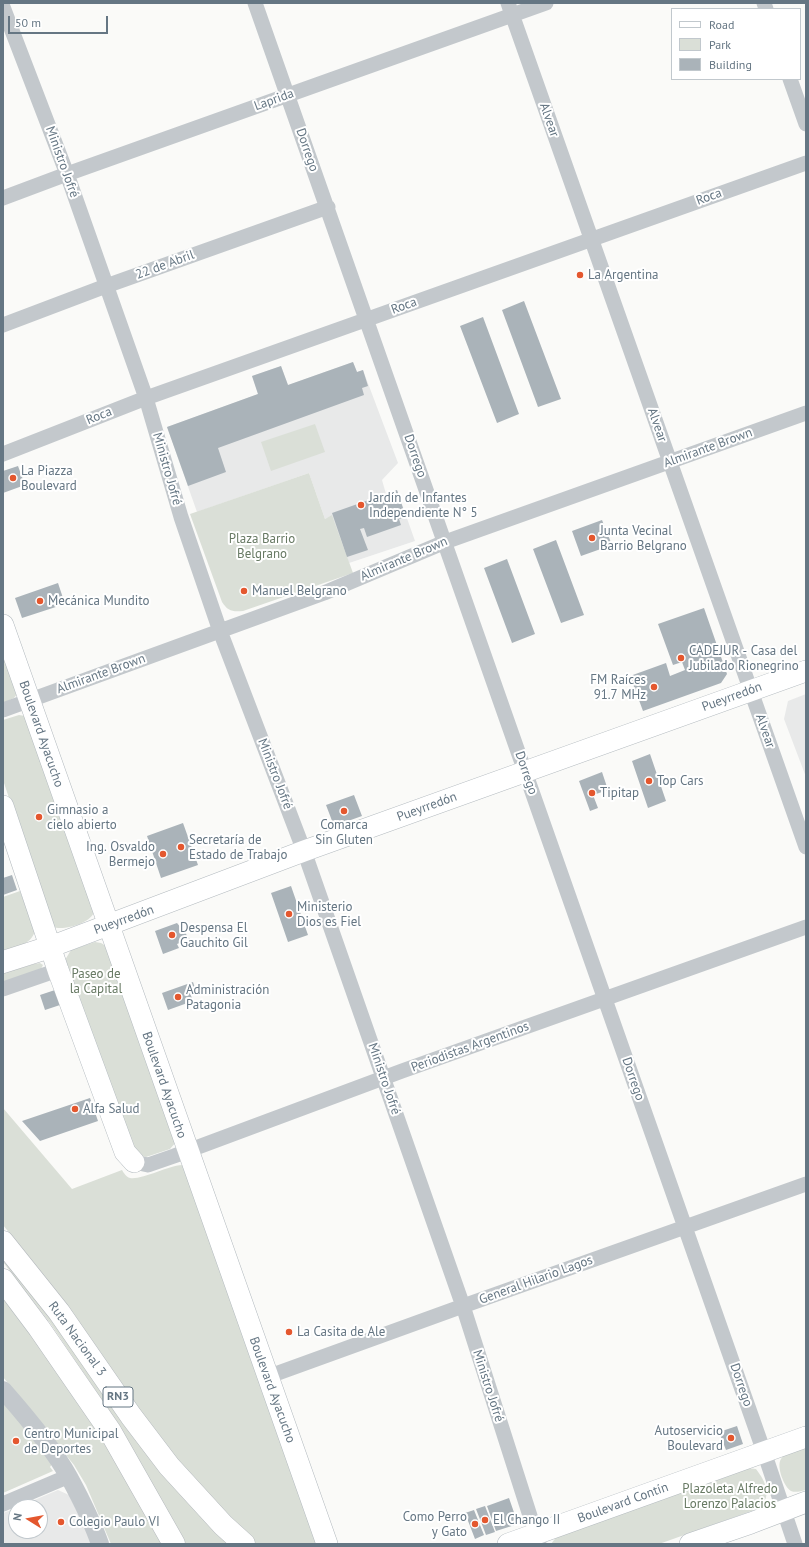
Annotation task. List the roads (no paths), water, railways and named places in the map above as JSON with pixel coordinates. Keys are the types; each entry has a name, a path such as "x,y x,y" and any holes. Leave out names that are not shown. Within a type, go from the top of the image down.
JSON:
{"highway":[{"path":"3,962 50,947"},
{"name":"Ruta Nacional 3","path":"3,1242 59,1312 131,1416 169,1466 223,1525 244,1544"},
{"name":"Ruta Nacional 3","path":"3,1280 40,1328 110,1430 174,1544"}],"main road":[{"name":"Boulevard Ayacucho","path":"3,625 267,1378 327,1544"},
{"name":"Pueyrredón","path":"50,947 109,926 304,851 806,671"},
{"path":"3,806 58,970 125,1152 134,1162"},
{"name":"Boulevard Contín","path":"508,1544 537,1539 806,1437"},
{"path":"690,1544 806,1502"}],"street":[{"name":"Dorrego","path":"255,3 526,772 795,1544"},
{"name":"Laprida","path":"3,198 288,95 510,9 546,3"},
{"name":"Ministro Jofré","path":"3,7 67,174 146,398 181,517 220,631 304,851 463,1306 537,1539"},
{"name":"Alvear","path":"510,9 806,847"},
{"path":"790,80 806,124"},
{"name":"Roca","path":"3,454 146,398 806,163"},
{"name":"22 de Abril","path":"3,325 106,286 328,207"},
{"name":"Almirante Brown","path":"3,710 324,593 445,542 806,413"},
{"name":"Periodistas Argentinos","path":"134,1162 148,1165 383,1078 806,927"},
{"path":"3,989 58,970"},
{"name":"General Hilario Lagos","path":"267,1378 463,1306 806,1184"},
{"path":"3,1390 55,1454 69,1476 92,1523 100,1544"},
{"path":"3,1504 69,1476"}],"place":[{"name":"La Argentina","path":"580,275"},
{"name":"La Piazza Boulevard","path":"13,478"},
{"name":"Jardín de Infantes Independiente N° 5","path":"361,505"},
{"name":"Junta Vecinal Barrio Belgrano","path":"592,538"},
{"name":"Manuel Belgrano","path":"244,591"},
{"name":"Mecánica Mundito","path":"40,601"},
{"name":"CADEJUR - Casa del Jubilado Rionegrino","path":"681,658"},
{"name":"FM Raíces 91.7 MHz","path":"654,687"},
{"name":"Top Cars","path":"649,781"},
{"name":"Tipitap","path":"592,793"},
{"name":"Comarca Sin Gluten","path":"344,811"},
{"name":"Gimnasio a cielo abierto","path":"39,817"},
{"name":"Secretaría de Estado de Trabajo","path":"181,847"},
{"name":"Ing. Osvaldo Bermejo","path":"163,854"},
{"name":"Ministerio Dios es Fiel","path":"289,914"},
{"name":"Despensa El Gauchito Gil","path":"172,935"},
{"name":"Administración Patagonia","path":"178,997"},
{"name":"Alfa Salud","path":"75,1109"},
{"name":"La Casita de Ale","path":"289,1332"},
{"name":"Autoservicio Boulevard","path":"731,1438"},
{"name":"Centro Municipal de Deportes","path":"16,1441"},
{"name":"El Chango II","path":"485,1520"},
{"name":"Colegio Paulo VI","path":"61,1522"},
{"name":"Como Perro y Gato","path":"475,1524"}],"park label":[{"name":"Plaza Barrio Belgrano","path":"262,546"},
{"name":"Paseo de la Capital","path":"96,982"},
{"name":"Plazoleta Alfredo Lorenzo Palacios","path":"730,1496"}]}
